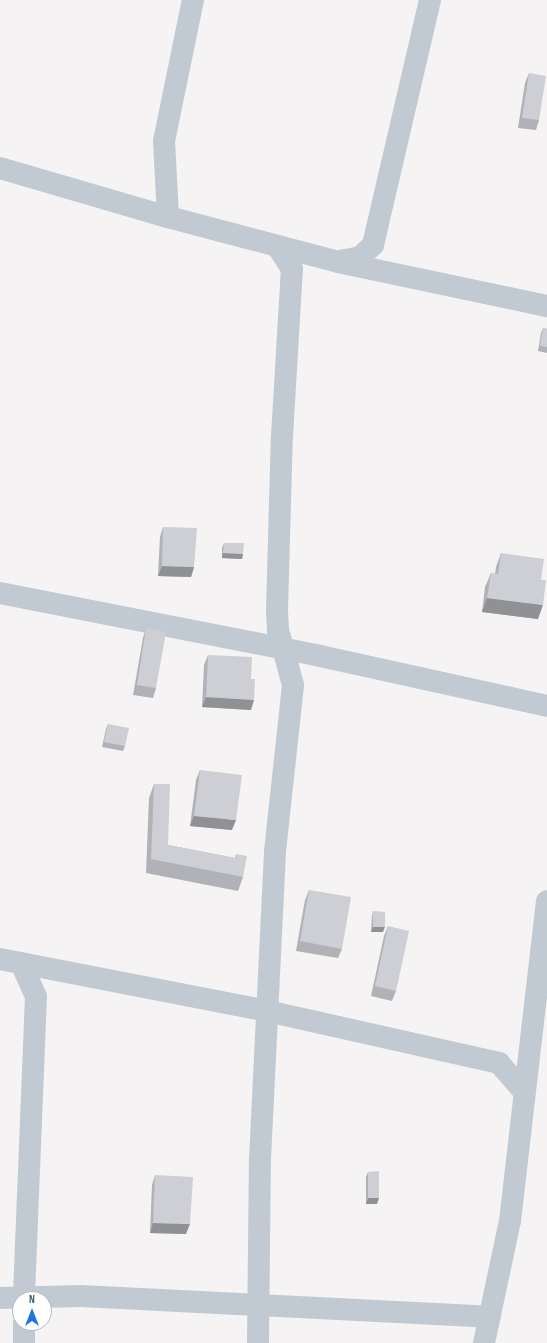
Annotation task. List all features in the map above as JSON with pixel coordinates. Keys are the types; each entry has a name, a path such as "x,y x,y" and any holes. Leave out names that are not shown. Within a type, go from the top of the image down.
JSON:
{"street":[{"path":"168,218 164,141 193,0"},
{"path":"338,262 360,257 373,245 430,0"},
{"path":"0,168 168,218 338,262 547,306"},
{"path":"258,1343 260,1159 275,851 293,685 278,630 277,610 282,436 292,269 277,246"},
{"path":"292,269 308,254"},
{"path":"0,593 320,656 547,706"},
{"path":"293,685 320,656"},
{"path":"484,1343 510,1221 547,901"},
{"path":"0,959 267,1011 499,1063 524,1092"},
{"path":"22,963 36,996 24,1291"},
{"path":"36,996 59,971"},
{"path":"499,1063 530,1038"},
{"path":"52,1298 81,1296 490,1317"},
{"path":"0,1298 12,1298"},
{"path":"24,1331 24,1343"}],"building":[{"path":"529,73 546,76 539,120 522,118"},
{"path":"543,328 547,329 547,347 540,346"},
{"path":"163,527 197,528 194,567 162,566"},
{"path":"224,543 244,543 243,554 223,553"},
{"path":"501,553 544,559 541,580 546,580 543,605 487,598 491,573 498,574"},
{"path":"146,628 166,632 156,688 137,685"},
{"path":"208,655 252,657 251,679 255,679 254,700 206,697"},
{"path":"108,724 129,728 125,746 104,742"},
{"path":"200,770 242,775 236,820 194,816"},
{"path":"154,784 170,784 168,845 235,858 236,854 247,856 243,877 151,859"},
{"path":"309,890 351,897 342,949 300,941"},
{"path":"373,911 385,912 385,927 373,927"},
{"path":"388,926 409,931 396,991 375,986"},
{"path":"379,1171 379,1198 368,1198 368,1172"},
{"path":"155,1175 193,1177 190,1224 153,1223"}]}
